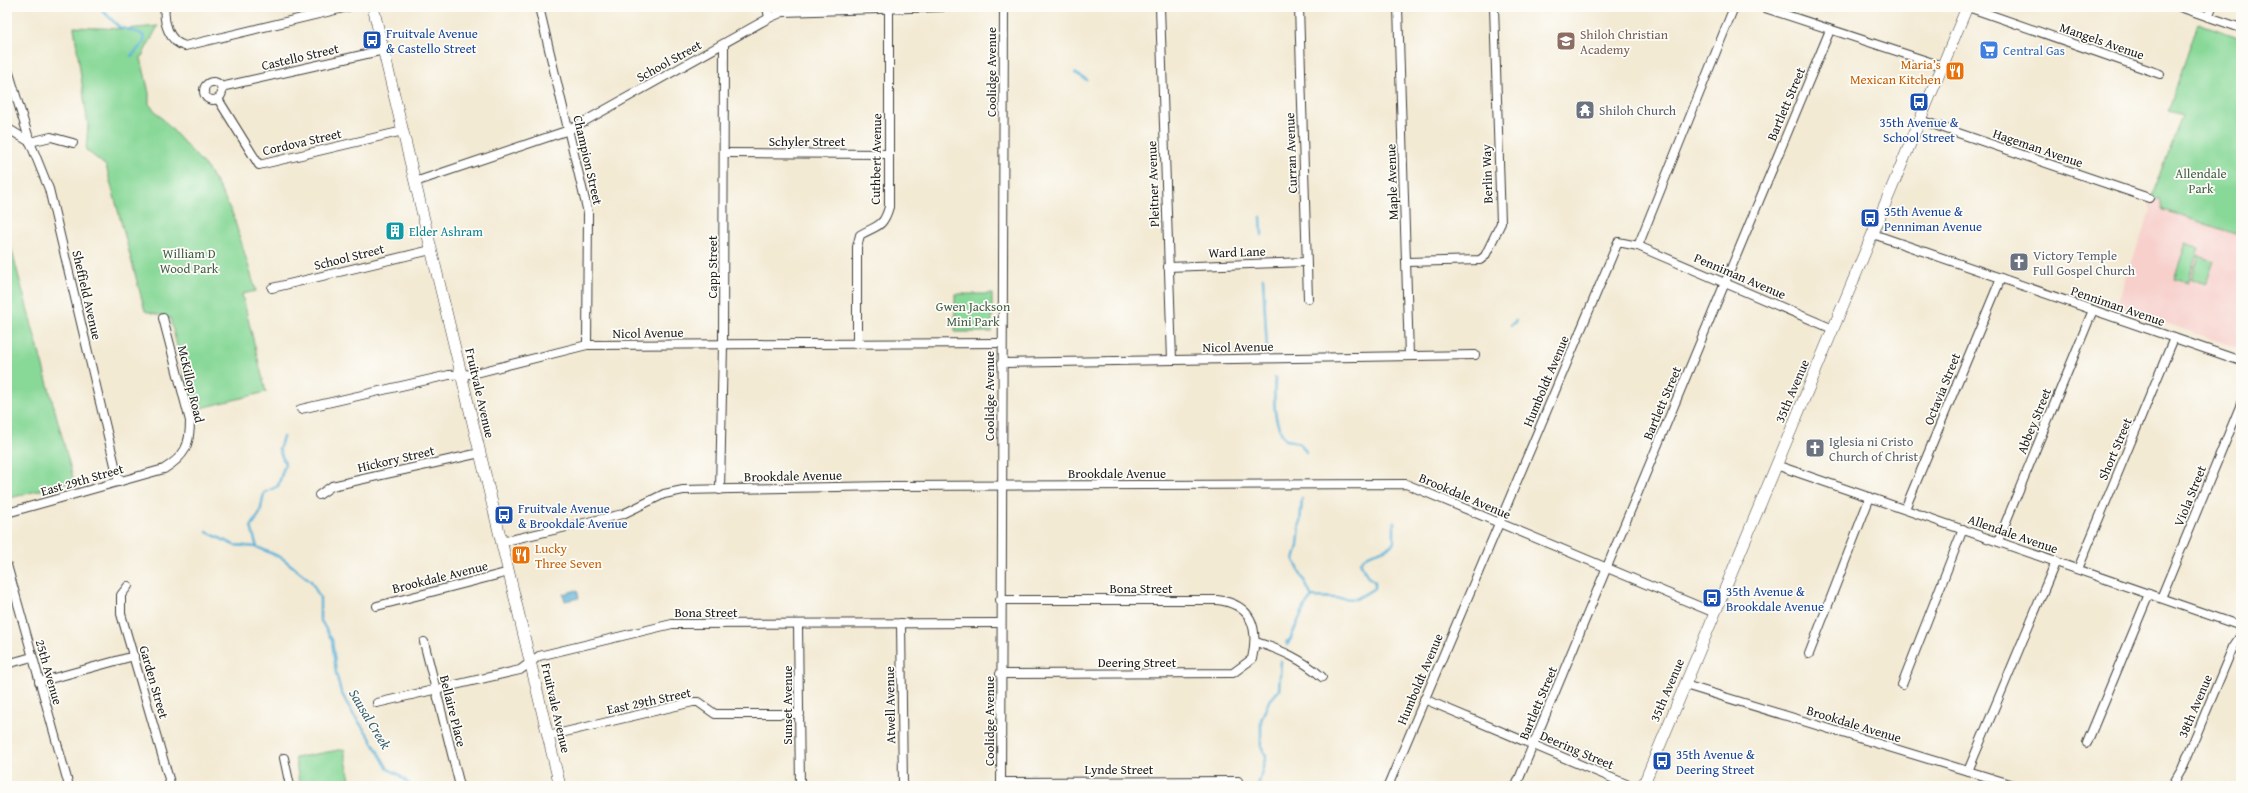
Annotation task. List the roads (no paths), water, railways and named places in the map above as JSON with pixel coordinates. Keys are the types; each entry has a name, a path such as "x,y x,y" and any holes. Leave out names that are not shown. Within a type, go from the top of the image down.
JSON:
{"main road":[{"name":"Fruitvale Avenue","path":"373,7 560,786"},
{"name":"35th Avenue","path":"1643,786 1942,66 1968,7"}],"street":[{"path":"165,7 164,16 170,35 174,41 184,46 348,7"},
{"name":"Champion Street","path":"539,7 588,213 587,345"},
{"path":"767,7 769,18"},
{"name":"School Street","path":"415,182 569,130 769,18 783,12 942,7"},
{"name":"Coolidge Avenue","path":"1001,784 1000,600 1004,7"},
{"name":"Pleitner Avenue","path":"1160,7 1172,360"},
{"name":"Curran Avenue","path":"1299,7 1308,299"},
{"name":"Maple Avenue","path":"1398,7 1409,356"},
{"name":"Berlin Way","path":"1407,262 1480,260 1485,256 1501,223 1494,7"},
{"path":"1638,246 1734,7"},
{"path":"1762,7 1942,66"},
{"name":"Mangels Avenue","path":"1968,7 2160,74"},
{"path":"2180,7 2241,28"},
{"path":"2208,17 2212,7"},
{"name":"Cuthbert Avenue","path":"857,343 857,247 860,235 877,228 884,222 889,207 889,9"},
{"name":"Bartlett Street","path":"1516,786 1830,30"},
{"name":"Capp Street","path":"720,490 723,344 724,44"},
{"name":"Castello Street","path":"221,87 384,50"},
{"name":"Sheffield Avenue","path":"9,73 30,142 49,188 119,482"},
{"path":"214,82 221,87 222,92 218,99 212,100 207,98 204,89 208,84 214,82"},
{"name":"Cordova Street","path":"218,99 259,165 403,131"},
{"name":"Hageman Avenue","path":"1920,120 2149,198"},
{"path":"7,128 30,142 51,137 73,143"},
{"name":"Schyler Street","path":"724,153 889,154"},
{"name":"Penniman Avenue","path":"1873,234 2241,361"},
{"name":"Humboldt Avenue","path":"1388,786 1618,242 1638,246"},
{"name":"Penniman Avenue","path":"1638,246 1726,282 1833,329"},
{"name":"School Street","path":"272,288 431,250"},
{"name":"Ward Lane","path":"1168,266 1306,262"},
{"name":"Octavia Street","path":"1905,509 2001,278"},
{"name":"Abbey Street","path":"1998,541 2093,310"},
{"name":"McKillop Road","path":"163,318 190,421 190,437 185,450 176,462 164,469"},
{"name":"Short Street","path":"2078,569 2174,338"},
{"name":"Nicol Avenue","path":"301,409 449,375 472,374 587,345 1002,343"},
{"name":"Nicol Avenue","path":"1002,364 1475,355"},
{"name":"Viola Street","path":"2161,598 2241,404"},
{"name":"Hickory Street","path":"319,495 332,486 480,453"},
{"name":"Allendale Avenue","path":"1776,465 2241,626"},
{"name":"East 29th Street","path":"7,513 164,469"},
{"name":"Brookdale Avenue","path":"501,542 623,514 664,494 683,490 1001,486 1406,484 1715,613"},
{"path":"1809,654 1870,497"},
{"path":"1902,685 1963,529"},
{"path":"1968,771 2056,561"},
{"name":"25th Avenue","path":"7,565 68,786"},
{"name":"Brookdale Avenue","path":"376,606 509,572"},
{"name":"Garden Street","path":"128,586 121,595 121,614 171,786"},
{"path":"2086,743 2149,594"},
{"name":"Bona Street","path":"1000,600 1218,600 1232,602 1248,614 1256,642"},
{"name":"Atwell Avenue","path":"902,623 903,786"},
{"name":"Bona Street","path":"376,703 520,670 539,656 672,624 1000,624"},
{"name":"Sunset Avenue","path":"798,625 800,786"},
{"name":"38th Avenue","path":"2172,786 2182,769 2233,647 2241,635"},
{"name":"Bellaire Place","path":"424,642 460,786"},
{"path":"1256,642 1287,652 1308,664 1322,677"},
{"name":"Deering Street","path":"1000,674 1234,673 1252,659 1256,642"},
{"path":"40,682 134,656"},
{"path":"7,664 32,657"},
{"name":"Brookdale Avenue","path":"1685,685 2017,786"},
{"name":"Deering Street","path":"1424,699 1631,786"},
{"name":"East 29th Street","path":"548,736 693,702 698,702 715,714 800,714"},
{"path":"284,758 290,786"},
{"name":"Lynde Street","path":"1001,784 1238,781"}],"water":[{"path":"577,590 579,598 565,601 563,594"}],"waterway":[{"name":"Sausal Creek","path":"102,7 102,10 119,27 140,33 144,37 144,43 131,56"},
{"path":"1075,73 1087,80"},
{"path":"1261,217 1262,235"},
{"path":"1263,278 1267,348"},
{"path":"1511,325 1516,321"},
{"path":"1275,378 1274,394 1278,426 1286,440 1298,443 1306,452"},
{"name":"Sausal Creek","path":"283,437 279,449 285,464 278,486 264,493 260,513 251,527 257,547 282,558 311,581 320,598 320,619 332,640 336,673 341,692 353,714 369,736 388,769 398,774 411,786"},
{"path":"1302,499 1298,546 1294,560 1312,597"},
{"path":"1312,597 1356,599 1375,588 1375,582 1368,577 1360,562 1368,555 1385,549 1394,543 1394,522"},
{"path":"207,532 234,545 257,547"},
{"path":"1288,644 1305,606 1312,597"},
{"path":"1286,642 1291,639"},
{"path":"1258,786 1266,756 1261,746 1261,720 1268,703 1279,690 1281,661"}],"place":[{"name":"Fruitvale Avenue & Castello Street","path":"372,40"},
{"name":"Shiloh Christian Academy","path":"1566,41"},
{"name":"Central Gas","path":"1989,50"},
{"name":"Maria’s Mexican Kitchen","path":"1955,71"},
{"name":"35th Avenue & School Street","path":"1919,102"},
{"name":"Shiloh Church","path":"1585,110"},
{"name":"35th Avenue & Penniman Avenue","path":"1870,218"},
{"name":"Elder Ashram","path":"395,231"},
{"name":"Victory Temple Full Gospel Church","path":"2019,262"},
{"name":"Iglesia ni Cristo Church of Christ","path":"1815,448"},
{"name":"Fruitvale Avenue & Brookdale Avenue","path":"504,515"},
{"name":"Lucky Three Seven","path":"521,555"},
{"name":"35th Avenue & Brookdale Avenue","path":"1712,598"},
{"name":"35th Avenue & Deering Street","path":"1662,761"}],"park label":[{"name":"Allendale Park","path":"2201,180"},
{"name":"William D Wood Park","path":"189,260"},
{"name":"Gwen Jackson Mini Park","path":"973,314"}]}
